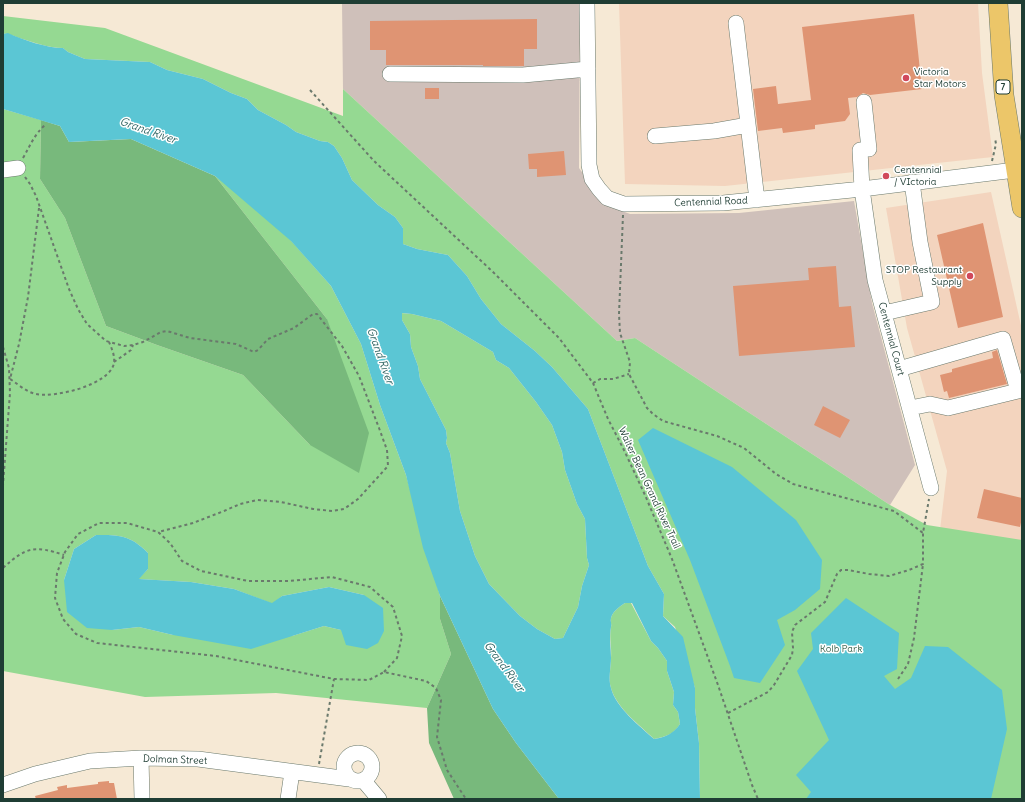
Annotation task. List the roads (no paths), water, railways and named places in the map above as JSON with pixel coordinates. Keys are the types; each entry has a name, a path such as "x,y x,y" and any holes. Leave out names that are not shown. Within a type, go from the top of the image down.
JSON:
{"main road":[{"name":"7","path":"998,3 1004,95 1022,208"}],"street":[{"name":"Centennial Road","path":"587,3 589,165 592,178 599,189 608,198 624,204 723,203 1015,170"},
{"path":"736,23 757,200"},
{"path":"390,74 523,75 588,69"},
{"name":"Centennial Court","path":"864,102 865,149 862,188 875,280 932,488"},
{"path":"655,136 714,132 748,125"},
{"path":"3,170 18,168"},
{"path":"884,313 932,302 920,242 912,182"},
{"path":"899,369 1003,339 1018,391 948,408 930,404 910,408"},
{"path":"141,758 142,799"},
{"name":"Dolman Street","path":"3,785 35,774 82,763 141,758 191,759 356,780 378,799"},
{"path":"288,799 292,772"}],"water":[{"name":"Grand River","path":"8,33 35,43 50,47 63,48 68,52 85,59 150,62 167,70 203,79 247,99 258,110 296,132 320,141 328,142 334,146 342,158 352,180 378,205 395,217 403,228 403,244 417,249 448,255 467,276 481,299 501,324 535,351 552,367 588,409 648,566 664,594 663,616 683,637 695,688 695,708 699,743 700,799 559,799 516,743 493,709 440,596 423,548 406,475 380,405 361,344 331,286 291,241 215,176 131,139 69,142 60,126 3,109 3,34","holes":["402,313 441,321 493,352 496,360 509,368 552,425 562,452 565,470 577,504 585,519 587,558 589,565 582,586 578,607 563,638 555,639 537,629 520,616 489,584 475,556 460,511 450,453 446,443 446,430 420,379 418,366 411,347 410,334 402,320","625,603 632,603 651,641 667,661 667,671 674,692 673,705 678,712 680,724 672,733 654,739 618,703 610,684 611,619 615,611"]},
{"path":"653,428 732,467 796,520 822,560 820,589 795,610 777,620 785,645 760,683 734,678 690,560 638,440"},
{"path":"96,535 112,535 130,539 148,553 148,569 139,579 191,582 234,589 272,603 282,596 329,587 364,595 383,608 384,631 378,643 367,649 346,645 341,630 324,626 251,649 173,635 139,627 112,630 87,628 67,612 64,580 74,549"},
{"path":"846,598 899,633 897,669 884,676 895,689 911,678 925,646 948,647 1002,690 1007,729 991,799 806,799 811,792 796,775 829,740 797,671 813,649 811,633"}],"place":[{"name":"Victoria Star Motors","path":"906,78"},
{"name":"Centennial / VIctoria","path":"886,176"},
{"name":"STOP Restaurant Supply","path":"970,276"}],"park label":[{"name":"Kolb Park","path":"841,649"}]}
